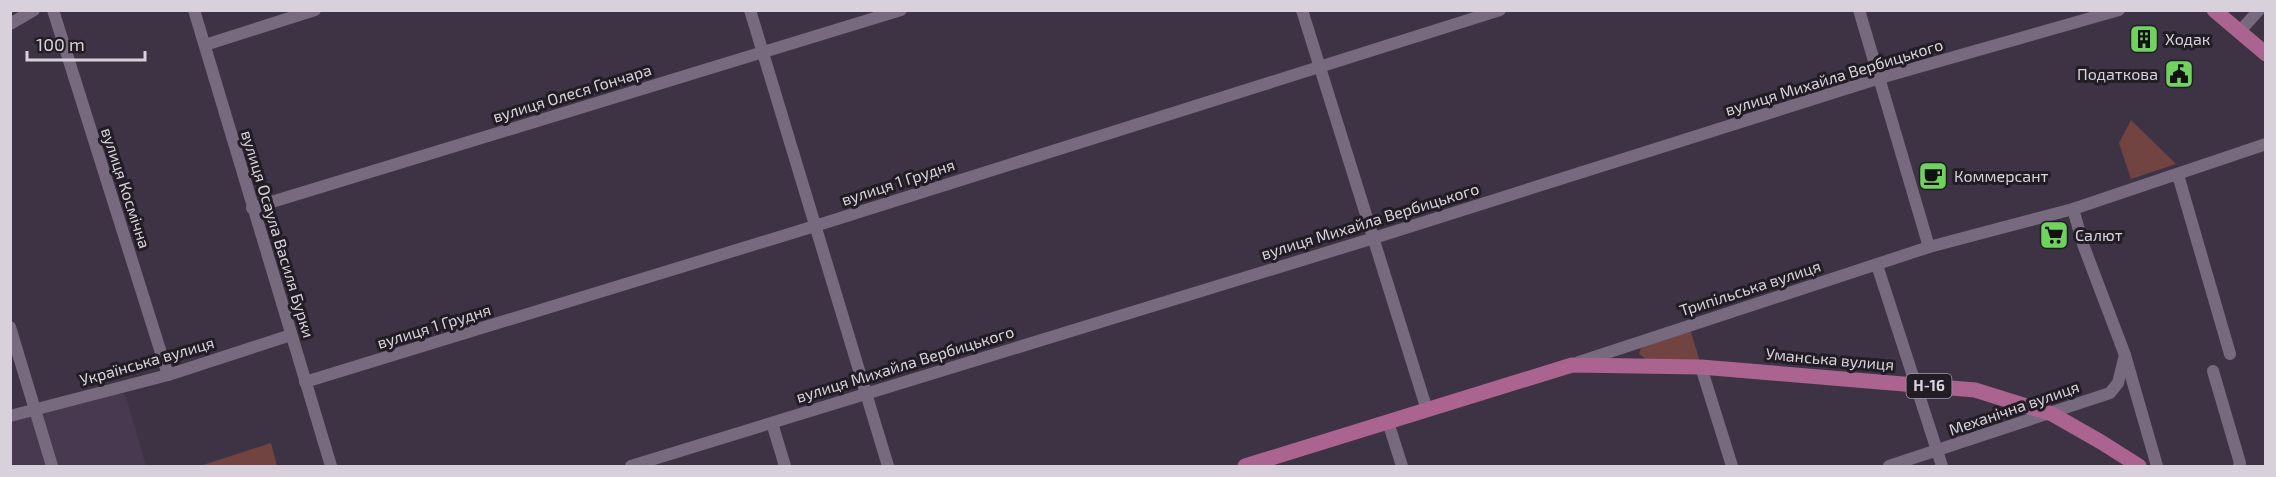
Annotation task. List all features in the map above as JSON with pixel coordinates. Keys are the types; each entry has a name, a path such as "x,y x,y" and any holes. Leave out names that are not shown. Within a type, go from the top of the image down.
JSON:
{"main road":[{"path":"2214,10 2265,54"},
{"name":"Трипільська вулиця","path":"1245,466 1572,365"},
{"name":"Уманська вулиця","path":"1572,365 1701,366 1975,390 2052,414 2139,466"}],"street":[{"path":"10,24 34,10"},
{"name":"вулиця Космічна","path":"52,10 168,375"},
{"name":"вулиця Осаула Василя Бурки","path":"194,10 331,466"},
{"path":"205,45 315,10"},
{"path":"750,10 888,466"},
{"name":"вулиця Олеся Гончара","path":"252,208 901,10"},
{"path":"1302,10 1427,410"},
{"name":"вулиця 1 Грудня","path":"305,382 815,226 1500,10"},
{"path":"1859,10 1929,247"},
{"name":"вулиця Михайла Вербицького","path":"631,466 1374,238 1880,78 2119,10"},
{"path":"2240,31 2259,10"},
{"name":"Трипільська вулиця","path":"1572,365 1929,247 2073,209 2265,144"},
{"path":"2178,175 2230,354"},
{"path":"2073,209 2084,248 2125,355 2157,466"},
{"path":"1878,265 1942,466"},
{"path":"10,327 52,466"},
{"name":"Українська вулиця","path":"10,416 168,375 291,335"},
{"name":"Механічна вулиця","path":"1889,466 2110,393 2118,383 2125,355"},
{"path":"1701,366 1732,466"},
{"path":"2213,371 2240,462 2239,466"},
{"path":"1388,422 1402,466"},
{"path":"772,423 785,466"}],"shaded area":[{"path":"2131,120 2176,164 2131,179 2119,143"},
{"path":"1690,329 1700,362 1646,359 1639,354 1641,348"},
{"path":"121,391 126,397 146,466 11,466 11,422"},
{"path":"271,443 277,466 200,466"}],"place":[{"name":"Ходак","path":"2144,39"},
{"name":"Податкова","path":"2179,74"},
{"name":"Коммерсант","path":"1933,176"},
{"name":"Салют","path":"2054,235"}]}
